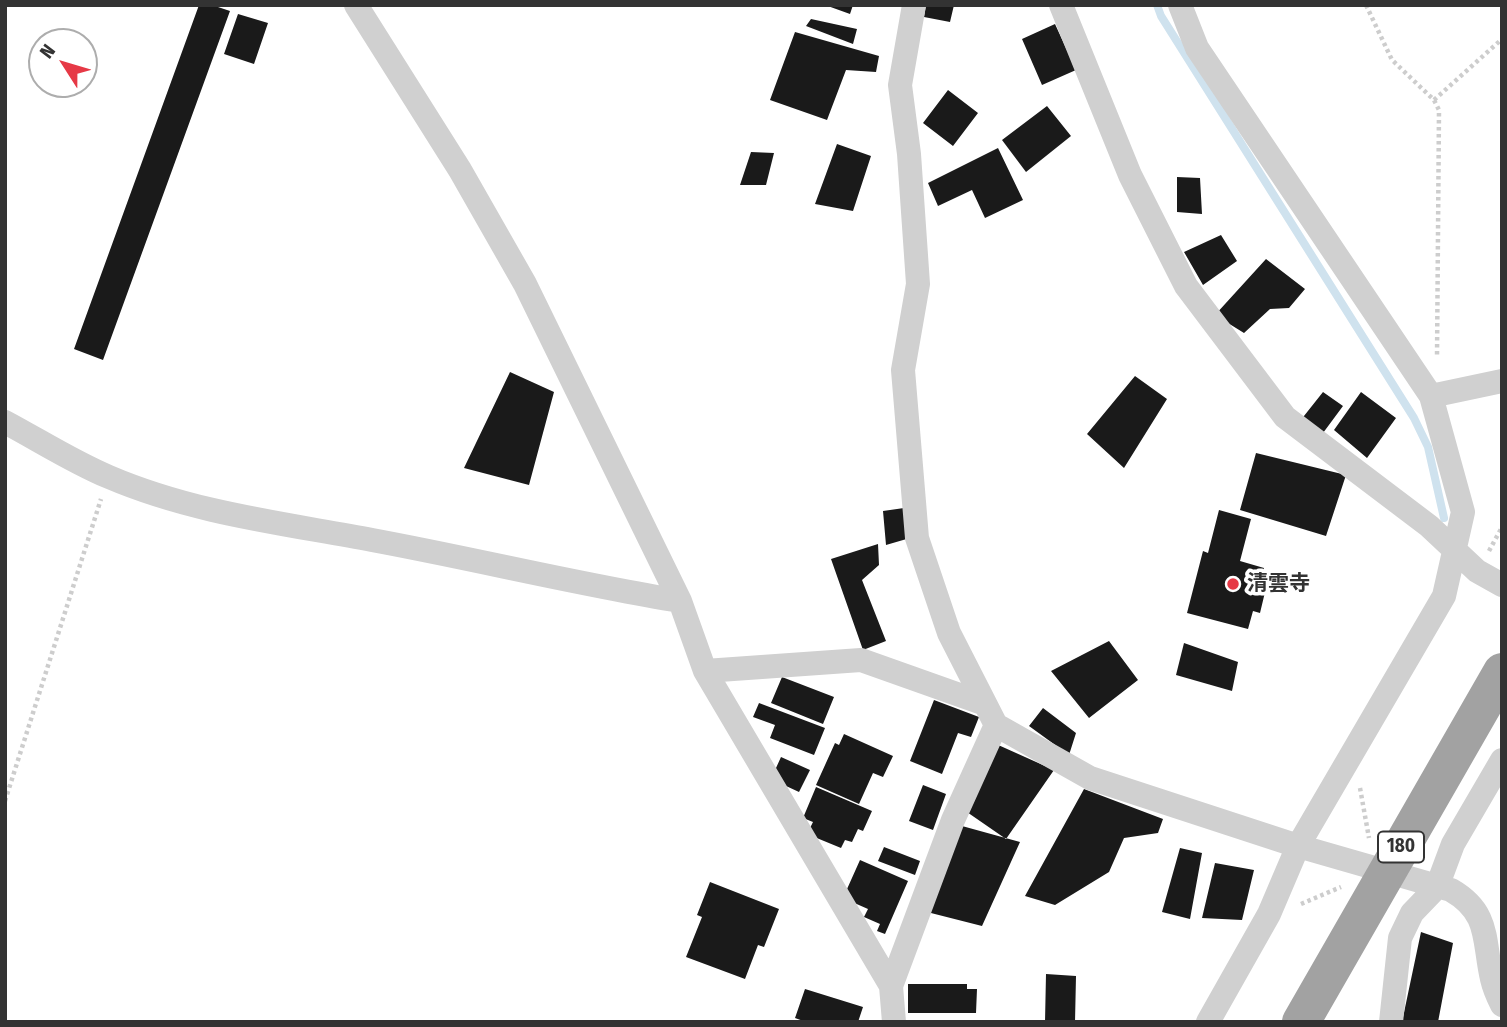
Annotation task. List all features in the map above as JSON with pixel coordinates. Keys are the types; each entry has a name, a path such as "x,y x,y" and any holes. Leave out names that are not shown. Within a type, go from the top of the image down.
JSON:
{"highway":[{"name":"180","path":"1301,1022 1501,674"}],"street":[{"path":"356,5 460,170 525,284 680,601 705,671 891,986"},
{"path":"894,1022 891,986 991,715 949,633 917,538 903,370 918,284 909,154 900,85 914,5"},
{"path":"1061,5 1130,175 1186,286 1285,417 1429,526 1477,571 1502,585"},
{"path":"1180,5 1197,48 1431,396 1463,512 1456,553 1444,596 1298,846 1269,914 1208,1022"},
{"path":"1431,396 1502,381"},
{"path":"5,422 108,477 188,505 239,518 373,540 574,583 680,601"},
{"path":"705,671 861,660 991,715 1090,778 1464,897 1481,918 1492,980 1502,1005"},
{"path":"1391,1022 1400,938 1412,913 1437,887 1453,844 1502,760"}],"path":[{"path":"1366,5 1392,60 1434,100 1439,110 1436,373 1431,396"},
{"path":"1434,100 1502,39"},
{"path":"5,801 108,477"}],"building":[{"path":"199,5 212,5 230,11 103,360 74,349"},
{"path":"825,5 853,5 850,14"},
{"path":"926,5 954,5 950,22 924,17"},
{"path":"238,14 268,23 254,64 224,54"},
{"path":"811,19 857,29 853,44 806,26"},
{"path":"1055,24 1076,70 1042,85 1022,39"},
{"path":"795,32 879,56 876,72 846,70 827,120 770,100"},
{"path":"948,90 978,113 953,146 923,123"},
{"path":"1047,106 1071,136 1026,172 1002,140"},
{"path":"837,144 871,156 853,211 815,204"},
{"path":"998,148 1023,200 985,218 972,190 938,206 928,183"},
{"path":"751,152 774,153 766,185 740,185"},
{"path":"1177,177 1200,178 1202,214 1177,212"},
{"path":"1221,235 1237,261 1203,285 1184,252"},
{"path":"1266,259 1305,289 1289,308 1270,309 1244,333 1215,315"},
{"path":"510,372 554,392 529,485 464,468"},
{"path":"1135,376 1167,399 1124,468 1087,434"},
{"path":"1323,392 1343,406 1323,433 1300,421"},
{"path":"1361,392 1396,418 1367,458 1334,430"},
{"path":"1256,453 1346,475 1326,536 1240,510"},
{"path":"904,508 910,538 886,545 883,511"},
{"path":"1219,510 1251,519 1240,561 1264,568 1259,587 1266,588 1260,613 1253,611 1248,629 1187,613 1203,551 1208,553"},
{"path":"878,544 879,565 862,580 886,641 863,650 831,559"},
{"path":"1109,641 1138,680 1089,718 1051,671"},
{"path":"1184,643 1238,662 1232,691 1176,675"},
{"path":"782,677 834,697 823,724 771,703"},
{"path":"934,700 979,717 971,737 958,733 942,774 910,761"},
{"path":"759,703 825,728 814,755 770,738 775,725 753,717"},
{"path":"1043,708 1076,733 1069,755 1029,726"},
{"path":"844,734 893,756 883,777 873,773 859,804 816,785 835,743 839,745"},
{"path":"996,744 1054,770 1006,839 964,810"},
{"path":"781,757 810,770 799,792 771,779"},
{"path":"923,785 946,794 933,830 909,821"},
{"path":"816,787 872,811 863,831 858,829 852,842 845,840 841,848 807,834 813,822 803,818"},
{"path":"1084,789 1163,819 1158,833 1124,838 1109,872 1055,905 1025,896"},
{"path":"962,826 1020,842 982,926 927,912"},
{"path":"884,847 920,861 915,875 878,861"},
{"path":"1180,848 1202,853 1190,919 1162,912"},
{"path":"860,860 908,881 885,934 877,931 880,924 864,917 868,909 843,898"},
{"path":"1215,863 1254,870 1242,920 1202,918"},
{"path":"710,882 779,909 764,947 758,945 745,979 686,957 702,917 697,915"},
{"path":"1421,932 1453,943 1438,1022 1402,1022"},
{"path":"1046,974 1076,976 1075,1022 1045,1022"},
{"path":"908,984 967,984 967,989 977,989 976,1013 908,1013"},
{"path":"805,989 863,1007 858,1022 806,1022 795,1018"}],"waterway":[{"path":"1157,5 1161,16 1414,418 1428,447 1444,518"}],"place":[{"name":"清雲寺","path":"1233,584"}]}
